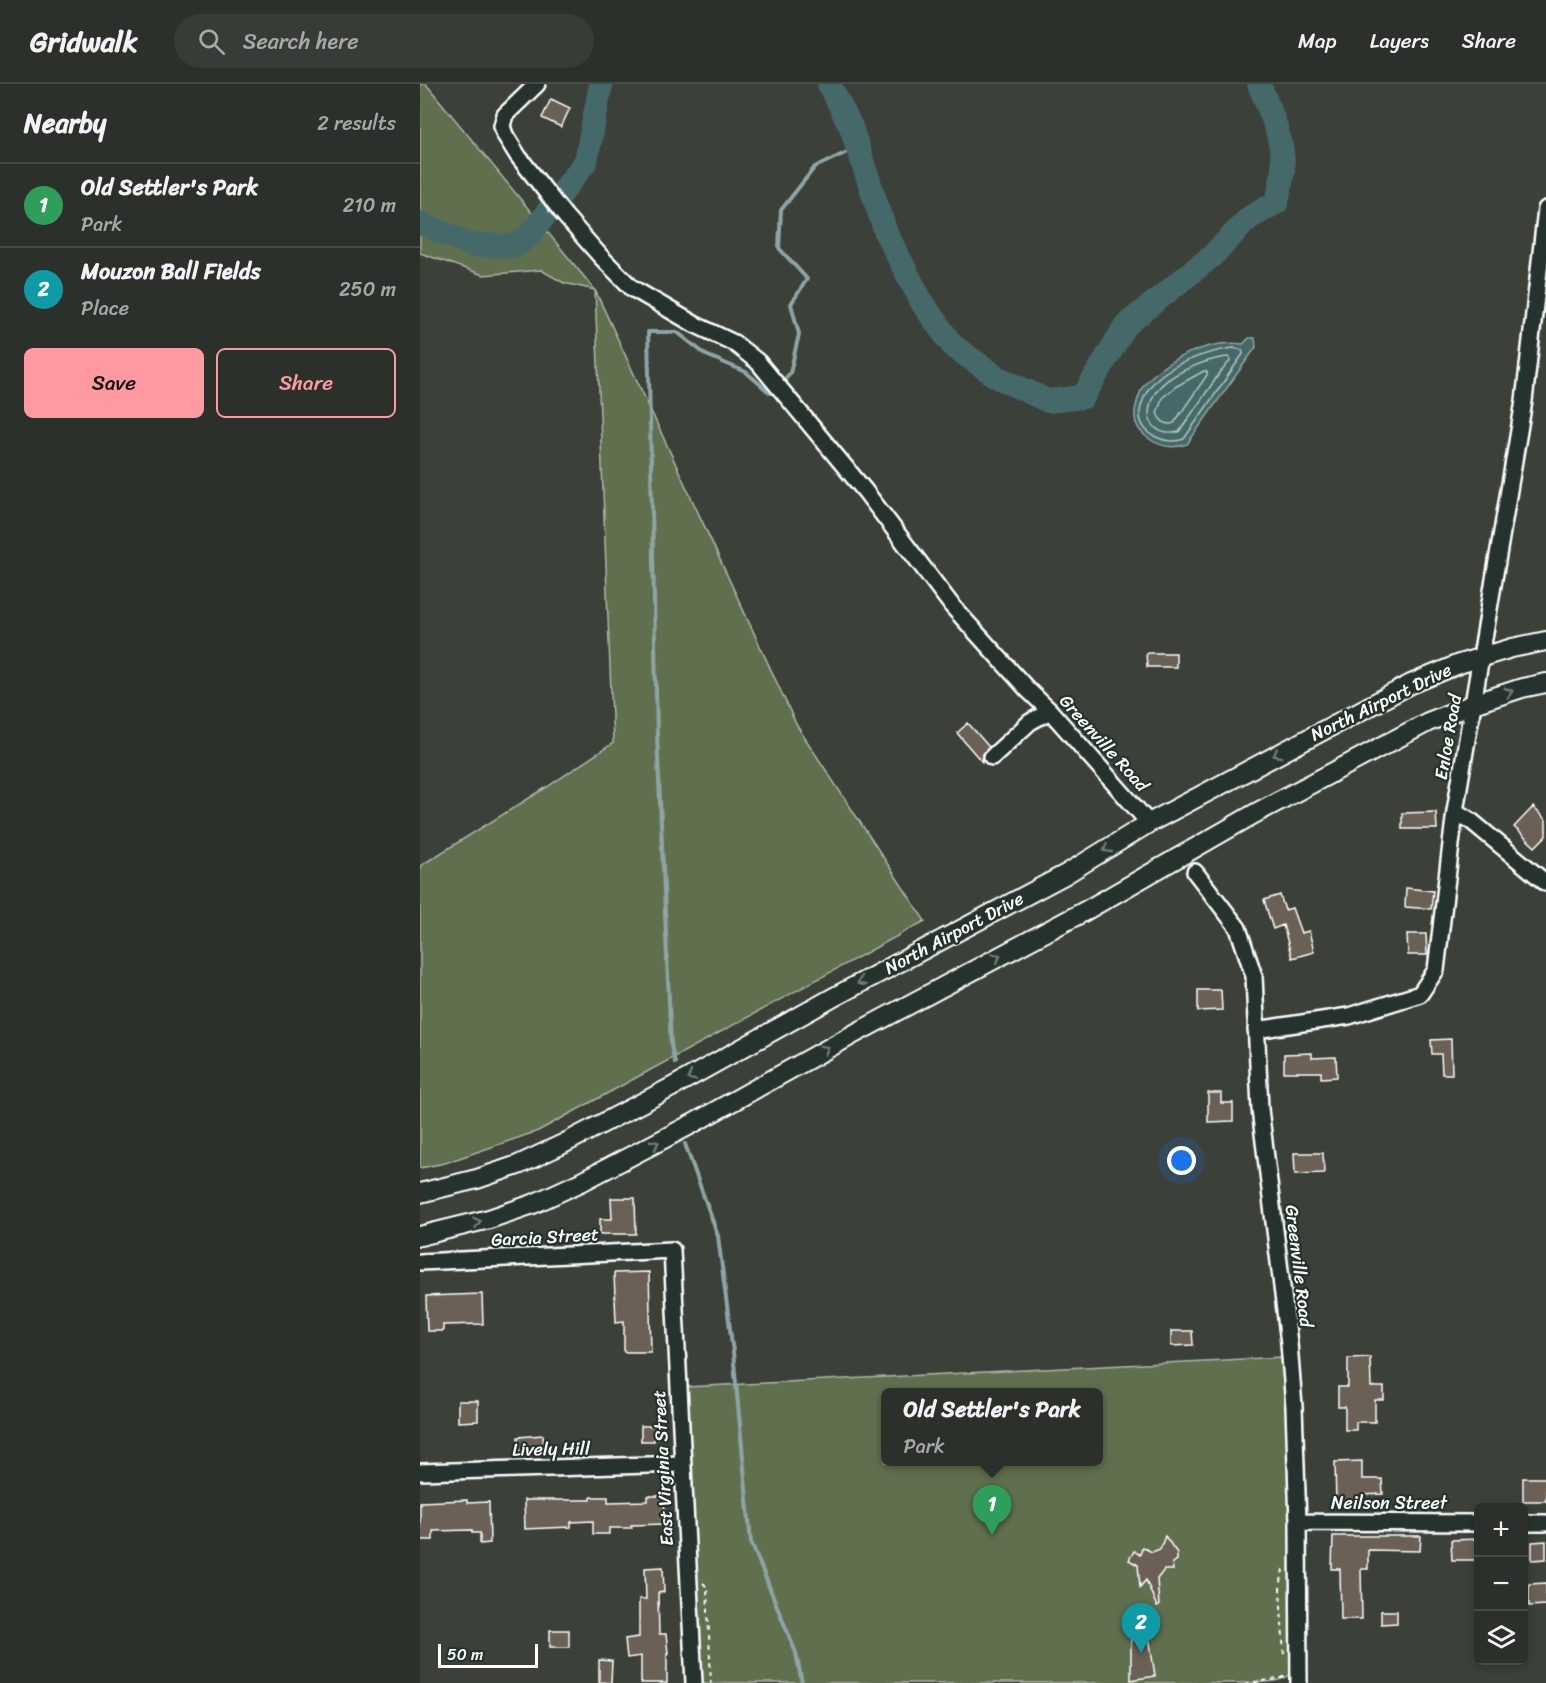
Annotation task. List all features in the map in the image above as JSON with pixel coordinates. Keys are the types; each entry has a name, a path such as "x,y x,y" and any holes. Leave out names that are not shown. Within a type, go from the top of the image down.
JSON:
{"main road":[{"name":"North Airport Drive","path":"420,1193 487,1176 518,1165 563,1144 1066,874 1149,823 1411,684 1481,657 1546,640"},
{"path":"420,1236 489,1219 533,1204 581,1182 702,1119 854,1034 1085,911 1263,809 1428,722 1473,704 1522,688 1546,683"}],"street":[{"name":"Greenville Road","path":"537,84 506,115 502,126 504,135 518,156 566,216 602,258 632,288 694,324 734,343 758,362 865,491 953,607 1050,711 1149,823"},
{"name":"Enloe Road","path":"1256,1030 1349,1016 1420,994 1436,969 1455,811 1524,400 1546,209"},
{"path":"992,757 1030,722 1050,711"},
{"path":"1455,811 1470,820 1546,883"},
{"name":"Greenville Road","path":"1195,872 1232,919 1244,942 1254,976 1260,1109 1291,1363 1298,1522 1293,1679"},
{"name":"Garcia Street","path":"420,1262 672,1250"},
{"name":"East Virginia Street","path":"672,1250 694,1683"},
{"name":"Lively Hill","path":"420,1472 682,1464"},
{"name":"Neilson Street","path":"1298,1522 1474,1523"},
{"path":"1528,1523 1546,1523"}],"path":[{"path":"1284,1657 1280,1589 1285,1562"},
{"path":"689,1583 704,1583 707,1587 711,1683"},
{"path":"1245,1683 1293,1679"}],"green space":[{"path":"420,84 426,84 595,290 564,283 541,270 483,275 420,253"},
{"path":"595,290 797,726 925,921 538,1131 445,1163 420,1168 420,866 613,743"},
{"path":"1282,1357 1291,1555 1291,1674 1287,1677 1255,1683 701,1683 685,1387"}],"water":[{"path":"1249,338 1255,338 1256,347 1187,444 1172,447 1162,445 1140,431 1135,418 1142,389 1163,367 1203,348 1230,343 1243,344"}],"building":[{"path":"551,99 570,108 561,127 542,118"},
{"path":"1146,653 1176,653 1176,667 1147,667"},
{"path":"968,723 989,747 983,754 982,762 957,733"},
{"path":"1533,807 1546,820 1546,836 1535,847 1514,827"},
{"path":"1436,812 1437,829 1402,829 1402,813"},
{"path":"1406,888 1433,891 1431,909 1405,907"},
{"path":"1280,895 1285,910 1292,908 1301,933 1309,931 1314,952 1292,958 1283,925 1273,929 1264,900"},
{"path":"1407,934 1426,934 1427,955 1408,955"},
{"path":"1198,990 1221,990 1222,1010 1198,1011"},
{"path":"1451,1039 1452,1074 1442,1074 1441,1054 1432,1054 1431,1040"},
{"path":"1312,1053 1312,1058 1336,1057 1337,1077 1321,1078 1321,1072 1284,1072 1284,1054"},
{"path":"1208,1093 1221,1093 1221,1103 1233,1103 1233,1121 1208,1122"},
{"path":"1294,1153 1323,1153 1324,1173 1295,1174"},
{"path":"611,1198 635,1198 636,1234 600,1234 600,1219 612,1219"},
{"path":"649,1272 651,1352 624,1352 624,1321 616,1322 614,1273"},
{"path":"482,1294 483,1324 443,1325 443,1331 427,1331 426,1296"},
{"path":"1171,1331 1192,1331 1193,1345 1171,1346"},
{"path":"1370,1357 1371,1387 1384,1387 1384,1400 1375,1400 1375,1422 1356,1422 1356,1430 1345,1430 1345,1407 1338,1407 1338,1387 1348,1387 1348,1358"},
{"path":"458,1401 478,1401 478,1421 458,1422"},
{"path":"641,1426 654,1426 654,1441 641,1441"},
{"path":"543,1435 544,1449 519,1451 518,1437"},
{"path":"1362,1461 1362,1479 1382,1479 1383,1494 1362,1495 1362,1503 1336,1503 1335,1462"},
{"path":"1523,1478 1546,1478 1546,1501 1523,1501"},
{"path":"648,1496 664,1496 665,1524 609,1528 609,1534 593,1534 593,1521 571,1522 571,1527 525,1529 524,1500 591,1500 591,1497 608,1497 608,1502 648,1501"},
{"path":"467,1500 467,1503 489,1502 490,1543 480,1544 480,1533 472,1533 472,1530 433,1531 433,1540 420,1540 420,1502"},
{"path":"1165,1536 1177,1553 1177,1560 1172,1563 1173,1570 1164,1570 1157,1579 1159,1606 1157,1607 1146,1580 1140,1587 1138,1565 1129,1560 1134,1551 1140,1555 1142,1547 1152,1552 1160,1549"},
{"path":"1333,1536 1421,1536 1420,1551 1368,1550 1368,1569 1361,1569 1362,1619 1341,1619 1340,1569 1332,1569"},
{"path":"1474,1539 1474,1560 1452,1560 1451,1540"},
{"path":"1546,1541 1546,1559 1532,1560 1532,1542"},
{"path":"663,1567 664,1592 658,1593 659,1634 666,1634 667,1683 641,1683 641,1656 627,1658 625,1639 639,1637 639,1599 646,1599 645,1568"},
{"path":"1546,1583 1546,1605 1529,1606 1529,1584"},
{"path":"1381,1611 1397,1611 1397,1623 1381,1624"},
{"path":"550,1630 569,1630 569,1647 550,1647"},
{"path":"1131,1630 1148,1630 1155,1676 1131,1680"},
{"path":"599,1660 612,1661 611,1683 599,1682"}],"waterway":[{"path":"420,223 471,245 515,246 530,235 586,161 601,84"},
{"path":"829,84 851,127 886,233 923,304 953,346 997,377 1048,401 1083,397 1126,325 1212,256 1249,218 1277,202 1283,159 1276,126 1259,84"},
{"path":"781,383 790,373 799,334 791,304 807,279 779,248 781,210 815,167 858,147"},
{"path":"675,1063 671,1045 657,735 648,332 677,332 706,355 746,372 770,393 775,388"},
{"path":"685,1144 718,1236 733,1352 751,1542 796,1653 802,1683"}],"place":[{"name":"Old Settler's Park","path":"992,1535"},
{"name":"Mouzon Ball Fields","path":"1141,1653"}]}
